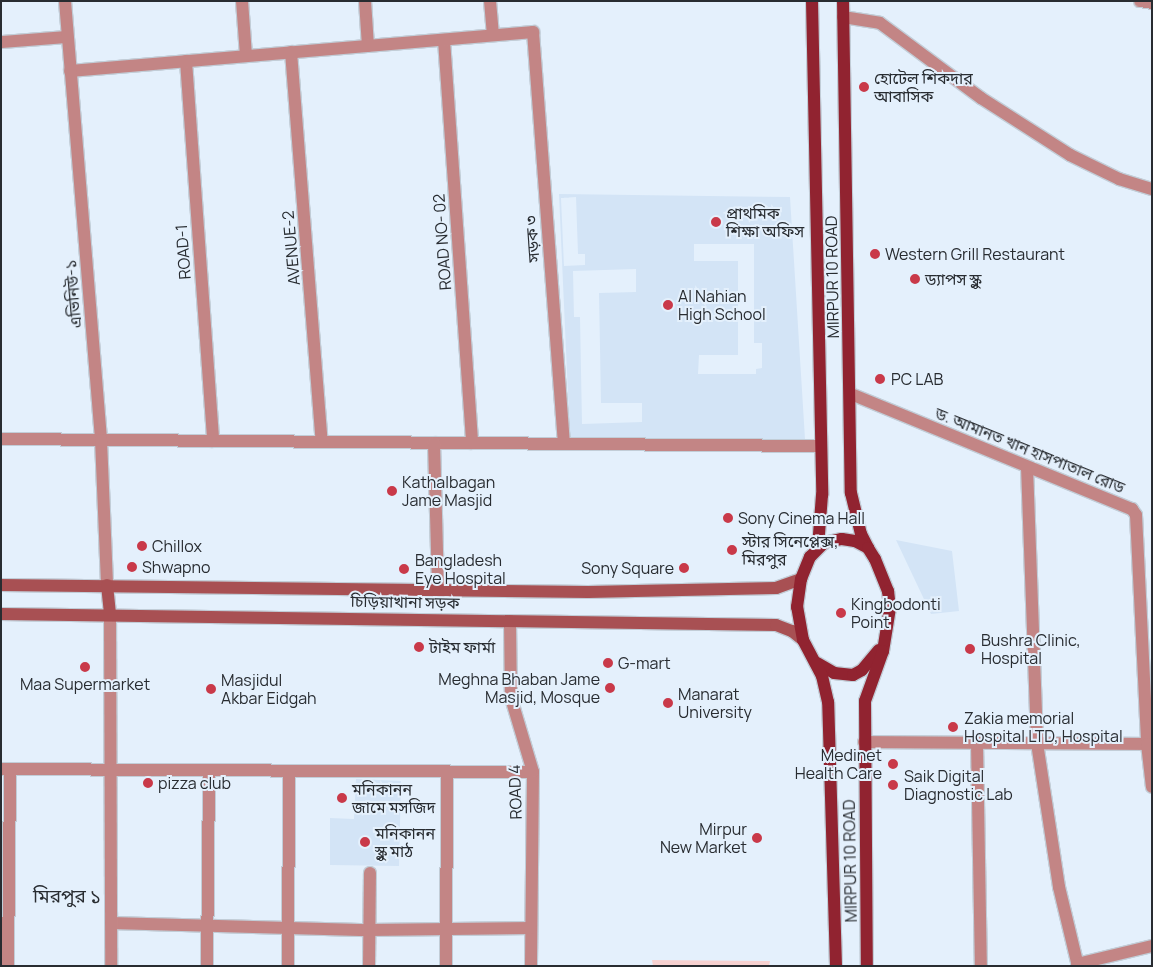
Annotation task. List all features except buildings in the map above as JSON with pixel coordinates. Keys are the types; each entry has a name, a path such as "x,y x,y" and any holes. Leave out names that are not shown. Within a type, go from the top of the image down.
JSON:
{"main road":[{"name":"MIRPUR 10 ROAD","path":"812,1 822,512 818,547"},
{"name":"MIRPUR 10 ROAD","path":"843,1 851,394 851,493 860,534 868,548"},
{"path":"842,539 855,541 868,548 888,591 887,635 872,660 852,675 834,673 815,662 803,640 797,608 801,579 818,547 831,540 842,539"},
{"name":"চিড়িয়াখানা সড়ক","path":"1,585 588,592 776,588 801,579"},
{"path":"107,585 110,614"},
{"name":"চিড়িয়াখানা সড়ক","path":"1,614 110,614 776,625 792,631 803,640"},
{"name":"MIRPUR 10 ROAD","path":"867,966 865,701 887,635"},
{"name":"MIRPUR 10 ROAD","path":"815,662 822,676 829,731 836,966"}],"street":[{"name":"এভিনিউ-১","path":"65,1 101,440 107,585"},
{"path":"242,1 246,56"},
{"path":"365,1 368,46"},
{"path":"70,71 493,36 490,1"},
{"path":"1140,1 1152,3"},
{"path":"843,17 880,23 981,98 1070,155 1118,179 1152,189"},
{"name":"সড়ক ৩","path":"493,36 533,32 564,444"},
{"path":"1,42 67,37"},
{"name":"ROAD NO- 02","path":"444,40 472,443"},
{"name":"AVENUE-2","path":"291,52 322,442"},
{"name":"ROAD-1","path":"186,61 214,441"},
{"name":"ড. আমানত খান হাসপাতাল রোড","path":"851,394 1132,509 1136,515 1147,629 1147,744 1152,788"},
{"path":"1,439 820,446"},
{"path":"434,442 438,589"},
{"path":"1027,467 1037,743 1059,887 1078,965 1152,946"},
{"path":"110,614 112,770 111,966"},
{"name":"ROAD 4","path":"510,621 511,698 533,772 532,966"},
{"path":"864,742 1147,744"},
{"path":"977,743 981,966"},
{"path":"8,966 6,769 533,772"},
{"path":"206,966 209,771"},
{"path":"288,966 289,772"},
{"path":"446,966 447,772"},
{"path":"369,966 370,873"},
{"path":"111,923 368,930 531,928"}],"shaded area":[{"name":"Al Nahian High School","path":"559,194 790,197 805,439 570,439","holes":["576,197 578,254 585,254 585,265 564,266 561,198","694,244 754,244 754,343 762,343 762,368 756,369 756,374 698,374 699,355 738,355 738,261 694,261","636,269 636,292 599,293 601,403 642,403 642,422 582,424 580,317 574,317 573,271"]},
{"path":"896,540 952,551 959,611 931,614"},
{"name":"মনিকানন স্কুল মাঠ","path":"356,779 401,781 399,866 330,865 330,818 354,819"},
{"path":"652,960 770,961 769,966 653,966"}],"place":[{"name":"হোটেল শিকদার আবাসিক","path":"864,87"},
{"name":"প্রাথমিক শিক্ষা অফিস","path":"716,222"},
{"name":"Western Grill Restaurant","path":"875,254"},
{"name":"ড্যাপস স্কুল","path":"915,279"},
{"name":"Al Nahian High School","path":"668,305"},
{"name":"PC LAB","path":"880,379"},
{"name":"Kathalbagan Jame Masjid","path":"392,491"},
{"name":"Sony Cinema Hall","path":"728,518"},
{"name":"Chillox","path":"142,546"},
{"name":"স্টার সিনেপ্লেক্স, মিরপুর","path":"732,550"},
{"name":"Shwapno","path":"132,567"},
{"name":"Sony Square","path":"684,568"},
{"name":"Bangladesh Eye Hospital","path":"404,569"},
{"name":"Kingbodonti Point","path":"841,613"},
{"name":"টাইম ফার্মা","path":"419,647"},
{"name":"Bushra Clinic, Hospital","path":"970,649"},
{"name":"G-mart","path":"608,663"},
{"name":"Maa Supermarket","path":"85,667"},
{"name":"Meghna Bhaban Jame Masjid, Mosque","path":"610,688"},
{"name":"Masjidul Akbar Eidgah","path":"211,689"},
{"name":"Manarat University","path":"668,703"},
{"name":"Zakia memorial Hospital LTD, Hospital","path":"953,727"},
{"name":"Medinet Health Care","path":"893,764"},
{"name":"pizza club","path":"148,783"},
{"name":"Saik Digital Diagnostic Lab","path":"893,785"},
{"name":"মনিকানন জামে মসজিদ","path":"342,798"},
{"name":"Mirpur New Market","path":"757,838"},
{"name":"মনিকানন স্কুল মাঠ","path":"365,842"}],"district":[{"name":"মিরপুর ১","path":"67,897"}]}
